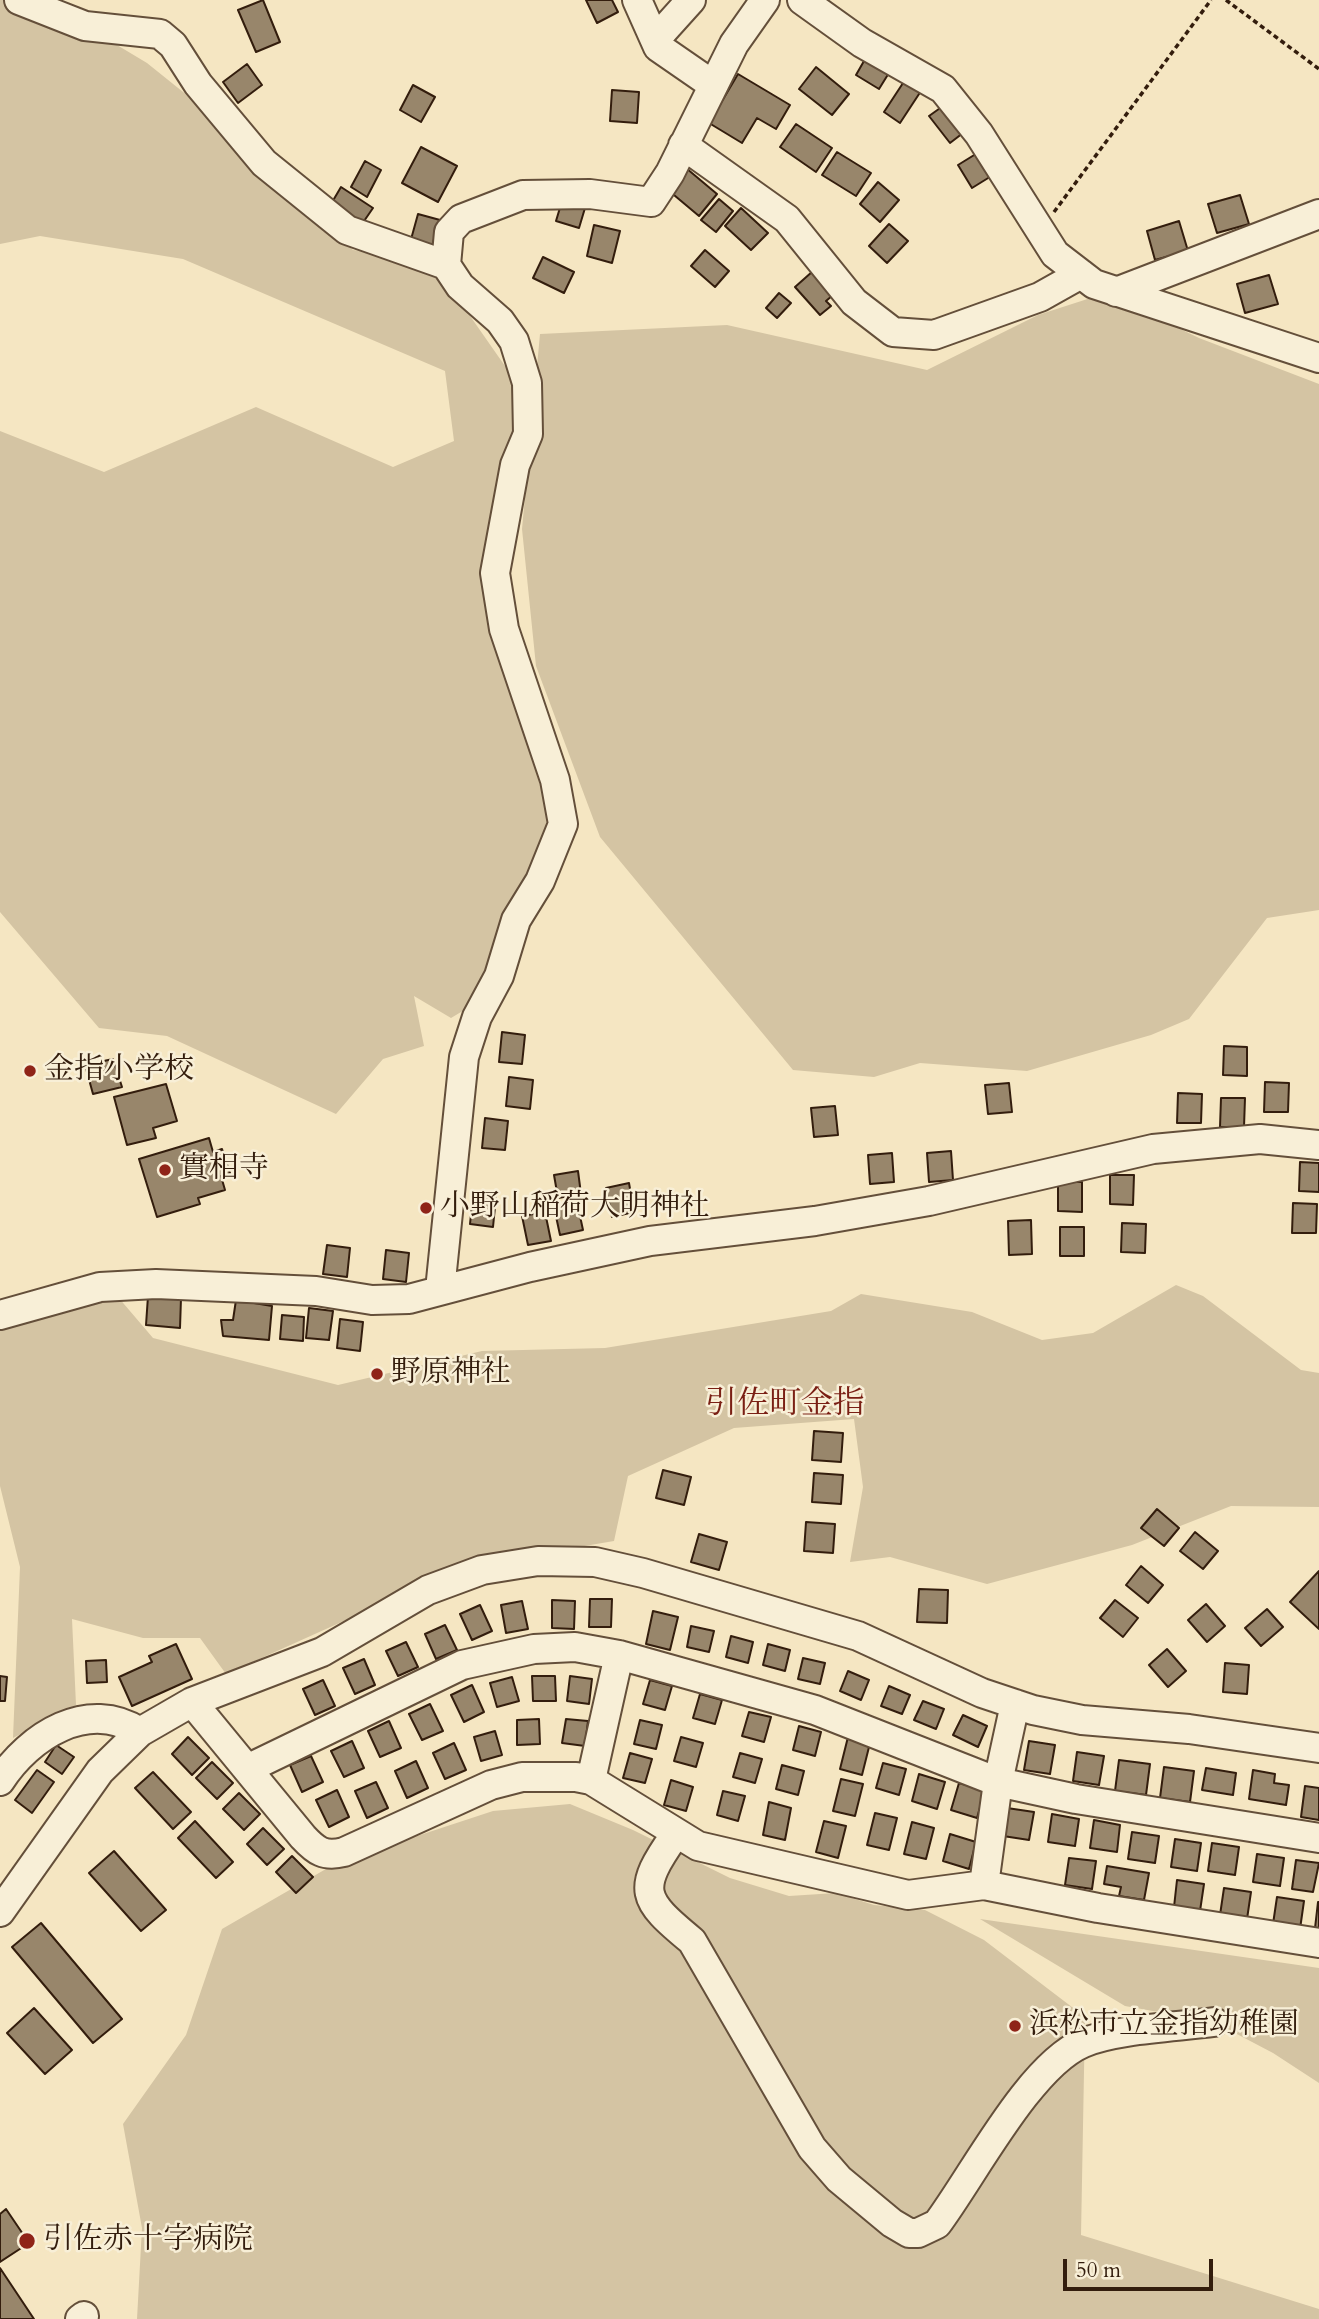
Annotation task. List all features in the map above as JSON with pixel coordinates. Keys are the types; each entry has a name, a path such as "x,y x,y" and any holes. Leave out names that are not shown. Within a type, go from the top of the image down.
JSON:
{"street":[{"path":"19,0 85,26 160,34 173,46 207,94 274,171 347,230 446,265 460,286 500,321 514,341 527,383 528,434 515,465 502,520 495,573 504,629 555,780 563,824 540,881 516,920 503,967 477,1017 464,1057 439,1290"},
{"path":"637,0 658,47 713,85"},
{"path":"655,40 691,0"},
{"path":"446,265 449,232 461,219 513,198 523,195 590,194 651,202 670,173 734,44 765,0"},
{"path":"802,0 862,43 943,89 979,134 1055,254 1094,284 1319,358"},
{"path":"683,145 787,219 854,302 893,332 934,335 1040,297 1081,274"},
{"path":"1116,292 1319,214"},
{"path":"0,1315 100,1287 142,1285 316,1291 372,1300 409,1299 650,1241 815,1221 929,1201 1153,1149 1260,1139 1319,1145"},
{"path":"0,1912 100,1771 140,1732 192,1702 322,1652 428,1590 482,1570 538,1561 595,1562 643,1573 858,1636 982,1693 1015,1704 1082,1720 1189,1729 1319,1748"},
{"path":"247,1769 462,1665 534,1649 575,1647 619,1655 815,1710 998,1782 1076,1799 1319,1838"},
{"path":"591,1780 619,1655"},
{"path":"192,1702 303,1837 316,1851 326,1855 344,1852 491,1785 523,1777 576,1777 591,1780 675,1835 698,1846 908,1895 984,1885 1098,1908 1319,1943"},
{"path":"984,1885 998,1782 1015,1704"},
{"path":"0,1781 21,1753 50,1730 95,1720 126,1723 140,1732"},
{"path":"675,1835 651,1868 649,1886 653,1902 663,1916 692,1941 811,2148 839,2179 909,2233 918,2233 937,2224 1028,2092 1054,2062 1083,2043 1214,2022"}],"path":[{"path":"1040,231 1211,0"},
{"path":"1226,0 1319,69"}],"shaded area":[{"path":"0,0 42,0 147,63 249,145 353,250 431,260 528,399 498,594 563,824 481,1000 451,1018 414,996 424,1046 383,1059 336,1114 167,1036 99,1028 0,912 0,431 104,472 256,407 393,467 454,441 445,371 183,259 40,236 0,244"},
{"path":"1106,293 1199,338 1319,384 1319,910 1267,918 1189,1019 1151,1035 1027,1071 920,1063 874,1077 793,1070 600,837 536,666 522,529 540,334 727,325 927,370 1038,315"},
{"path":"1176,1285 1203,1296 1301,1370 1319,1373 1319,1507 1231,1506 1132,1545 987,1584 890,1557 850,1562 863,1487 854,1419 734,1428 628,1476 614,1541 466,1566 226,1674 200,1638 143,1638 72,1619 76,1705 13,1738 20,1567 0,1486 0,1330 23,1321 118,1297 153,1338 338,1385 482,1351 605,1348 831,1311 861,1294 972,1312 1042,1340 1093,1333"},
{"path":"570,1804 633,1830 730,1878 789,1896 836,1893 874,1905 925,1910 984,1940 1085,2017 1081,2235 1319,2309 1319,2319 137,2319 142,2228 123,2124 186,2035 222,1929 338,1862 493,1811"},
{"path":"980,1919 1319,1968 1319,2083 1273,2053 1214,2022 1125,2006"}],"building":[{"path":"263,0 280,42 256,52 238,10"},
{"path":"586,0 612,0 618,12 597,23"},
{"path":"868,54 892,68 879,89 856,75"},
{"path":"247,64 262,85 238,103 223,82"},
{"path":"816,67 849,94 832,115 799,89"},
{"path":"738,74 790,105 776,129 757,118 742,143 709,123"},
{"path":"905,80 921,91 900,123 884,112"},
{"path":"413,85 435,97 421,122 400,110"},
{"path":"612,90 639,92 637,123 610,121"},
{"path":"943,106 963,133 950,143 929,116"},
{"path":"796,124 832,148 816,172 780,147"},
{"path":"421,147 457,166 438,202 402,183"},
{"path":"837,152 871,173 856,196 822,175"},
{"path":"979,152 993,175 972,188 958,165"},
{"path":"365,161 381,170 367,197 351,187"},
{"path":"686,168 717,194 699,216 668,190"},
{"path":"878,182 899,200 880,222 860,204"},
{"path":"341,187 373,208 362,224 331,204"},
{"path":"1240,195 1249,224 1217,233 1208,204"},
{"path":"719,199 733,211 716,232 701,220"},
{"path":"562,201 585,208 579,228 556,221"},
{"path":"741,208 768,233 751,250 725,226"},
{"path":"418,214 440,220 431,249 410,243"},
{"path":"1179,221 1188,251 1155,260 1147,231"},
{"path":"889,224 908,241 887,263 869,246"},
{"path":"594,225 620,231 612,263 587,256"},
{"path":"705,250 729,271 715,287 691,266"},
{"path":"543,257 574,272 564,293 533,278"},
{"path":"813,271 833,295 826,301 831,306 820,315 795,287"},
{"path":"1269,275 1278,304 1245,313 1237,284"},
{"path":"779,293 791,303 777,318 766,308"},
{"path":"502,1032 525,1035 522,1064 499,1062"},
{"path":"1224,1046 1247,1047 1247,1076 1223,1075"},
{"path":"113,1059 122,1087 93,1094 85,1065"},
{"path":"509,1077 533,1080 530,1109 506,1106"},
{"path":"1265,1082 1289,1083 1288,1112 1264,1112"},
{"path":"1009,1083 1012,1112 988,1114 985,1085"},
{"path":"166,1084 177,1121 153,1128 156,1138 127,1145 114,1097"},
{"path":"1178,1093 1202,1094 1201,1123 1177,1123"},
{"path":"1221,1098 1245,1098 1244,1127 1220,1127"},
{"path":"835,1106 838,1135 814,1137 811,1108"},
{"path":"485,1118 508,1121 505,1150 482,1148"},
{"path":"209,1138 213,1152 222,1149 230,1173 221,1176 225,1190 198,1198 200,1204 157,1217 139,1159"},
{"path":"951,1151 953,1180 929,1182 927,1153"},
{"path":"892,1153 894,1182 870,1184 868,1155"},
{"path":"1300,1162 1319,1163 1319,1192 1299,1191"},
{"path":"578,1171 581,1194 558,1198 554,1175"},
{"path":"1110,1175 1134,1175 1133,1205 1110,1204"},
{"path":"1058,1182 1082,1182 1082,1212 1058,1211"},
{"path":"629,1183 634,1212 612,1217 606,1188"},
{"path":"473,1195 496,1197 493,1227 470,1224"},
{"path":"577,1202 583,1230 560,1235 554,1207"},
{"path":"1293,1203 1317,1204 1316,1233 1292,1233"},
{"path":"545,1212 551,1241 528,1245 522,1216"},
{"path":"1031,1220 1032,1254 1009,1255 1008,1221"},
{"path":"1122,1223 1146,1224 1145,1253 1121,1252"},
{"path":"1060,1227 1084,1227 1084,1256 1060,1256"},
{"path":"327,1245 350,1248 347,1277 323,1274"},
{"path":"386,1250 409,1253 406,1282 383,1279"},
{"path":"148,1296 181,1298 180,1328 146,1325"},
{"path":"236,1300 272,1306 269,1340 223,1336 221,1320 233,1320"},
{"path":"309,1308 333,1311 329,1340 306,1338"},
{"path":"282,1315 304,1317 303,1341 280,1339"},
{"path":"340,1319 363,1322 360,1351 337,1348"},
{"path":"814,1431 843,1433 841,1462 812,1460"},
{"path":"663,1470 691,1477 684,1505 656,1498"},
{"path":"814,1473 843,1475 841,1504 812,1502"},
{"path":"1157,1509 1179,1528 1164,1546 1141,1528"},
{"path":"806,1522 835,1524 833,1553 804,1551"},
{"path":"1195,1532 1218,1551 1203,1569 1180,1551"},
{"path":"699,1534 727,1542 719,1570 691,1562"},
{"path":"1141,1566 1163,1585 1148,1603 1126,1585"},
{"path":"1319,1571 1319,1629 1290,1602"},
{"path":"919,1589 948,1590 947,1623 917,1622"},
{"path":"590,1599 612,1599 611,1627 589,1627"},
{"path":"552,1600 575,1601 574,1629 552,1628"},
{"path":"1115,1600 1138,1618 1123,1637 1100,1618"},
{"path":"522,1601 528,1629 506,1633 501,1605"},
{"path":"1206,1604 1225,1626 1207,1642 1188,1620"},
{"path":"480,1605 492,1631 472,1640 460,1614"},
{"path":"1267,1609 1283,1627 1261,1646 1245,1628"},
{"path":"653,1611 678,1617 670,1650 646,1644"},
{"path":"445,1625 457,1650 436,1659 425,1634"},
{"path":"691,1626 714,1631 709,1652 687,1647"},
{"path":"731,1636 753,1642 748,1663 726,1657"},
{"path":"406,1642 418,1667 398,1676 386,1651"},
{"path":"176,1644 192,1679 132,1706 119,1677 152,1662 149,1656"},
{"path":"768,1644 790,1650 785,1671 763,1665"},
{"path":"1167,1649 1186,1671 1168,1687 1149,1665"},
{"path":"803,1658 825,1663 820,1684 798,1679"},
{"path":"364,1659 375,1685 355,1694 343,1668"},
{"path":"106,1660 107,1682 87,1683 86,1661"},
{"path":"1225,1663 1249,1665 1247,1694 1223,1692"},
{"path":"848,1671 869,1680 861,1700 840,1691"},
{"path":"0,1676 7,1677 5,1701 0,1701"},
{"path":"532,1676 555,1676 556,1701 533,1701"},
{"path":"570,1676 592,1679 589,1704 567,1701"},
{"path":"512,1677 519,1701 497,1707 490,1683"},
{"path":"323,1680 335,1706 315,1715 303,1689"},
{"path":"650,1680 672,1686 665,1710 643,1704"},
{"path":"472,1685 484,1712 464,1722 451,1695"},
{"path":"889,1686 910,1695 902,1714 881,1706"},
{"path":"700,1694 722,1700 715,1724 693,1718"},
{"path":"923,1701 944,1709 936,1729 914,1720"},
{"path":"430,1704 443,1731 422,1740 409,1714"},
{"path":"749,1712 771,1717 764,1742 742,1736"},
{"path":"963,1715 987,1726 978,1747 953,1735"},
{"path":"539,1719 540,1744 517,1745 517,1720"},
{"path":"566,1719 588,1721 585,1746 562,1743"},
{"path":"640,1720 662,1725 656,1749 634,1744"},
{"path":"389,1721 401,1748 380,1757 368,1731"},
{"path":"799,1726 821,1732 815,1756 793,1750"},
{"path":"495,1731 502,1755 481,1761 474,1737"},
{"path":"188,1737 209,1758 192,1775 172,1754"},
{"path":"681,1737 703,1743 696,1767 674,1761"},
{"path":"848,1737 870,1743 862,1775 840,1769"},
{"path":"352,1741 364,1768 344,1777 331,1751"},
{"path":"1029,1741 1055,1745 1050,1774 1024,1770"},
{"path":"454,1743 466,1770 445,1779 433,1753"},
{"path":"56,1745 74,1757 62,1774 45,1762"},
{"path":"1077,1752 1104,1756 1099,1785 1073,1781"},
{"path":"630,1753 652,1759 645,1783 623,1778"},
{"path":"740,1753 762,1759 755,1783 733,1777"},
{"path":"311,1756 323,1782 302,1792 290,1765"},
{"path":"1119,1760 1150,1764 1146,1795 1115,1791"},
{"path":"416,1761 428,1788 407,1798 395,1771"},
{"path":"212,1762 233,1783 217,1799 196,1778"},
{"path":"883,1763 906,1769 899,1795 876,1788"},
{"path":"782,1765 804,1771 798,1795 776,1789"},
{"path":"1164,1767 1194,1771 1190,1802 1160,1798"},
{"path":"1206,1768 1236,1773 1233,1795 1202,1790"},
{"path":"37,1770 54,1782 32,1813 15,1800"},
{"path":"1253,1770 1275,1774 1274,1783 1289,1785 1286,1805 1249,1799"},
{"path":"153,1772 191,1812 173,1829 135,1788"},
{"path":"919,1774 945,1782 937,1809 912,1801"},
{"path":"841,1779 863,1784 855,1816 833,1811"},
{"path":"671,1780 693,1787 686,1811 664,1805"},
{"path":"376,1782 388,1808 367,1818 355,1791"},
{"path":"959,1783 985,1790 977,1818 951,1810"},
{"path":"1305,1786 1319,1788 1319,1820 1301,1817"},
{"path":"337,1790 349,1817 329,1827 316,1800"},
{"path":"723,1791 745,1796 738,1821 717,1815"},
{"path":"239,1793 260,1814 244,1830 223,1809"},
{"path":"769,1802 791,1808 785,1840 763,1835"},
{"path":"1007,1808 1034,1812 1029,1840 1003,1836"},
{"path":"875,1813 897,1818 889,1850 867,1845"},
{"path":"1052,1814 1079,1819 1075,1846 1048,1842"},
{"path":"1094,1820 1120,1825 1117,1852 1090,1848"},
{"path":"195,1821 233,1862 216,1878 178,1838"},
{"path":"824,1821 846,1826 838,1858 816,1852"},
{"path":"912,1822 934,1828 926,1859 904,1854"},
{"path":"263,1828 284,1849 267,1865 247,1844"},
{"path":"1132,1832 1159,1836 1155,1863 1128,1859"},
{"path":"950,1834 976,1842 969,1869 943,1861"},
{"path":"1175,1839 1201,1843 1197,1871 1171,1867"},
{"path":"1212,1843 1239,1847 1235,1875 1208,1871"},
{"path":"114,1851 166,1910 141,1931 89,1873"},
{"path":"1257,1854 1284,1858 1280,1886 1253,1882"},
{"path":"292,1856 313,1877 296,1893 276,1872"},
{"path":"1069,1858 1096,1861 1092,1889 1065,1885"},
{"path":"1296,1860 1319,1863 1313,1892 1292,1889"},
{"path":"1107,1866 1149,1873 1144,1900 1119,1896 1121,1887 1104,1884"},
{"path":"1177,1880 1204,1884 1200,1911 1174,1907"},
{"path":"1224,1888 1251,1892 1247,1919 1220,1915"},
{"path":"1277,1897 1304,1901 1300,1929 1273,1924"},
{"path":"1319,1902 1319,1929 1315,1928"},
{"path":"41,1923 122,2019 93,2043 12,1947"},
{"path":"34,2008 72,2050 45,2074 7,2033"},
{"path":"6,2209 29,2243 0,2262 0,2214"},
{"path":"0,2268 34,2319 0,2319"}],"place":[{"name":"金指小学校","path":"30,1071"},
{"name":"實相寺","path":"165,1170"},
{"name":"小野山稲荷大明神社","path":"426,1208"},
{"name":"野原神社","path":"377,1374"},
{"name":"浜松市立金指幼稚園","path":"1015,2026"},
{"name":"引佐赤十字病院","path":"27,2241"}],"district":[{"name":"引佐町金指","path":"785,1406"}]}
